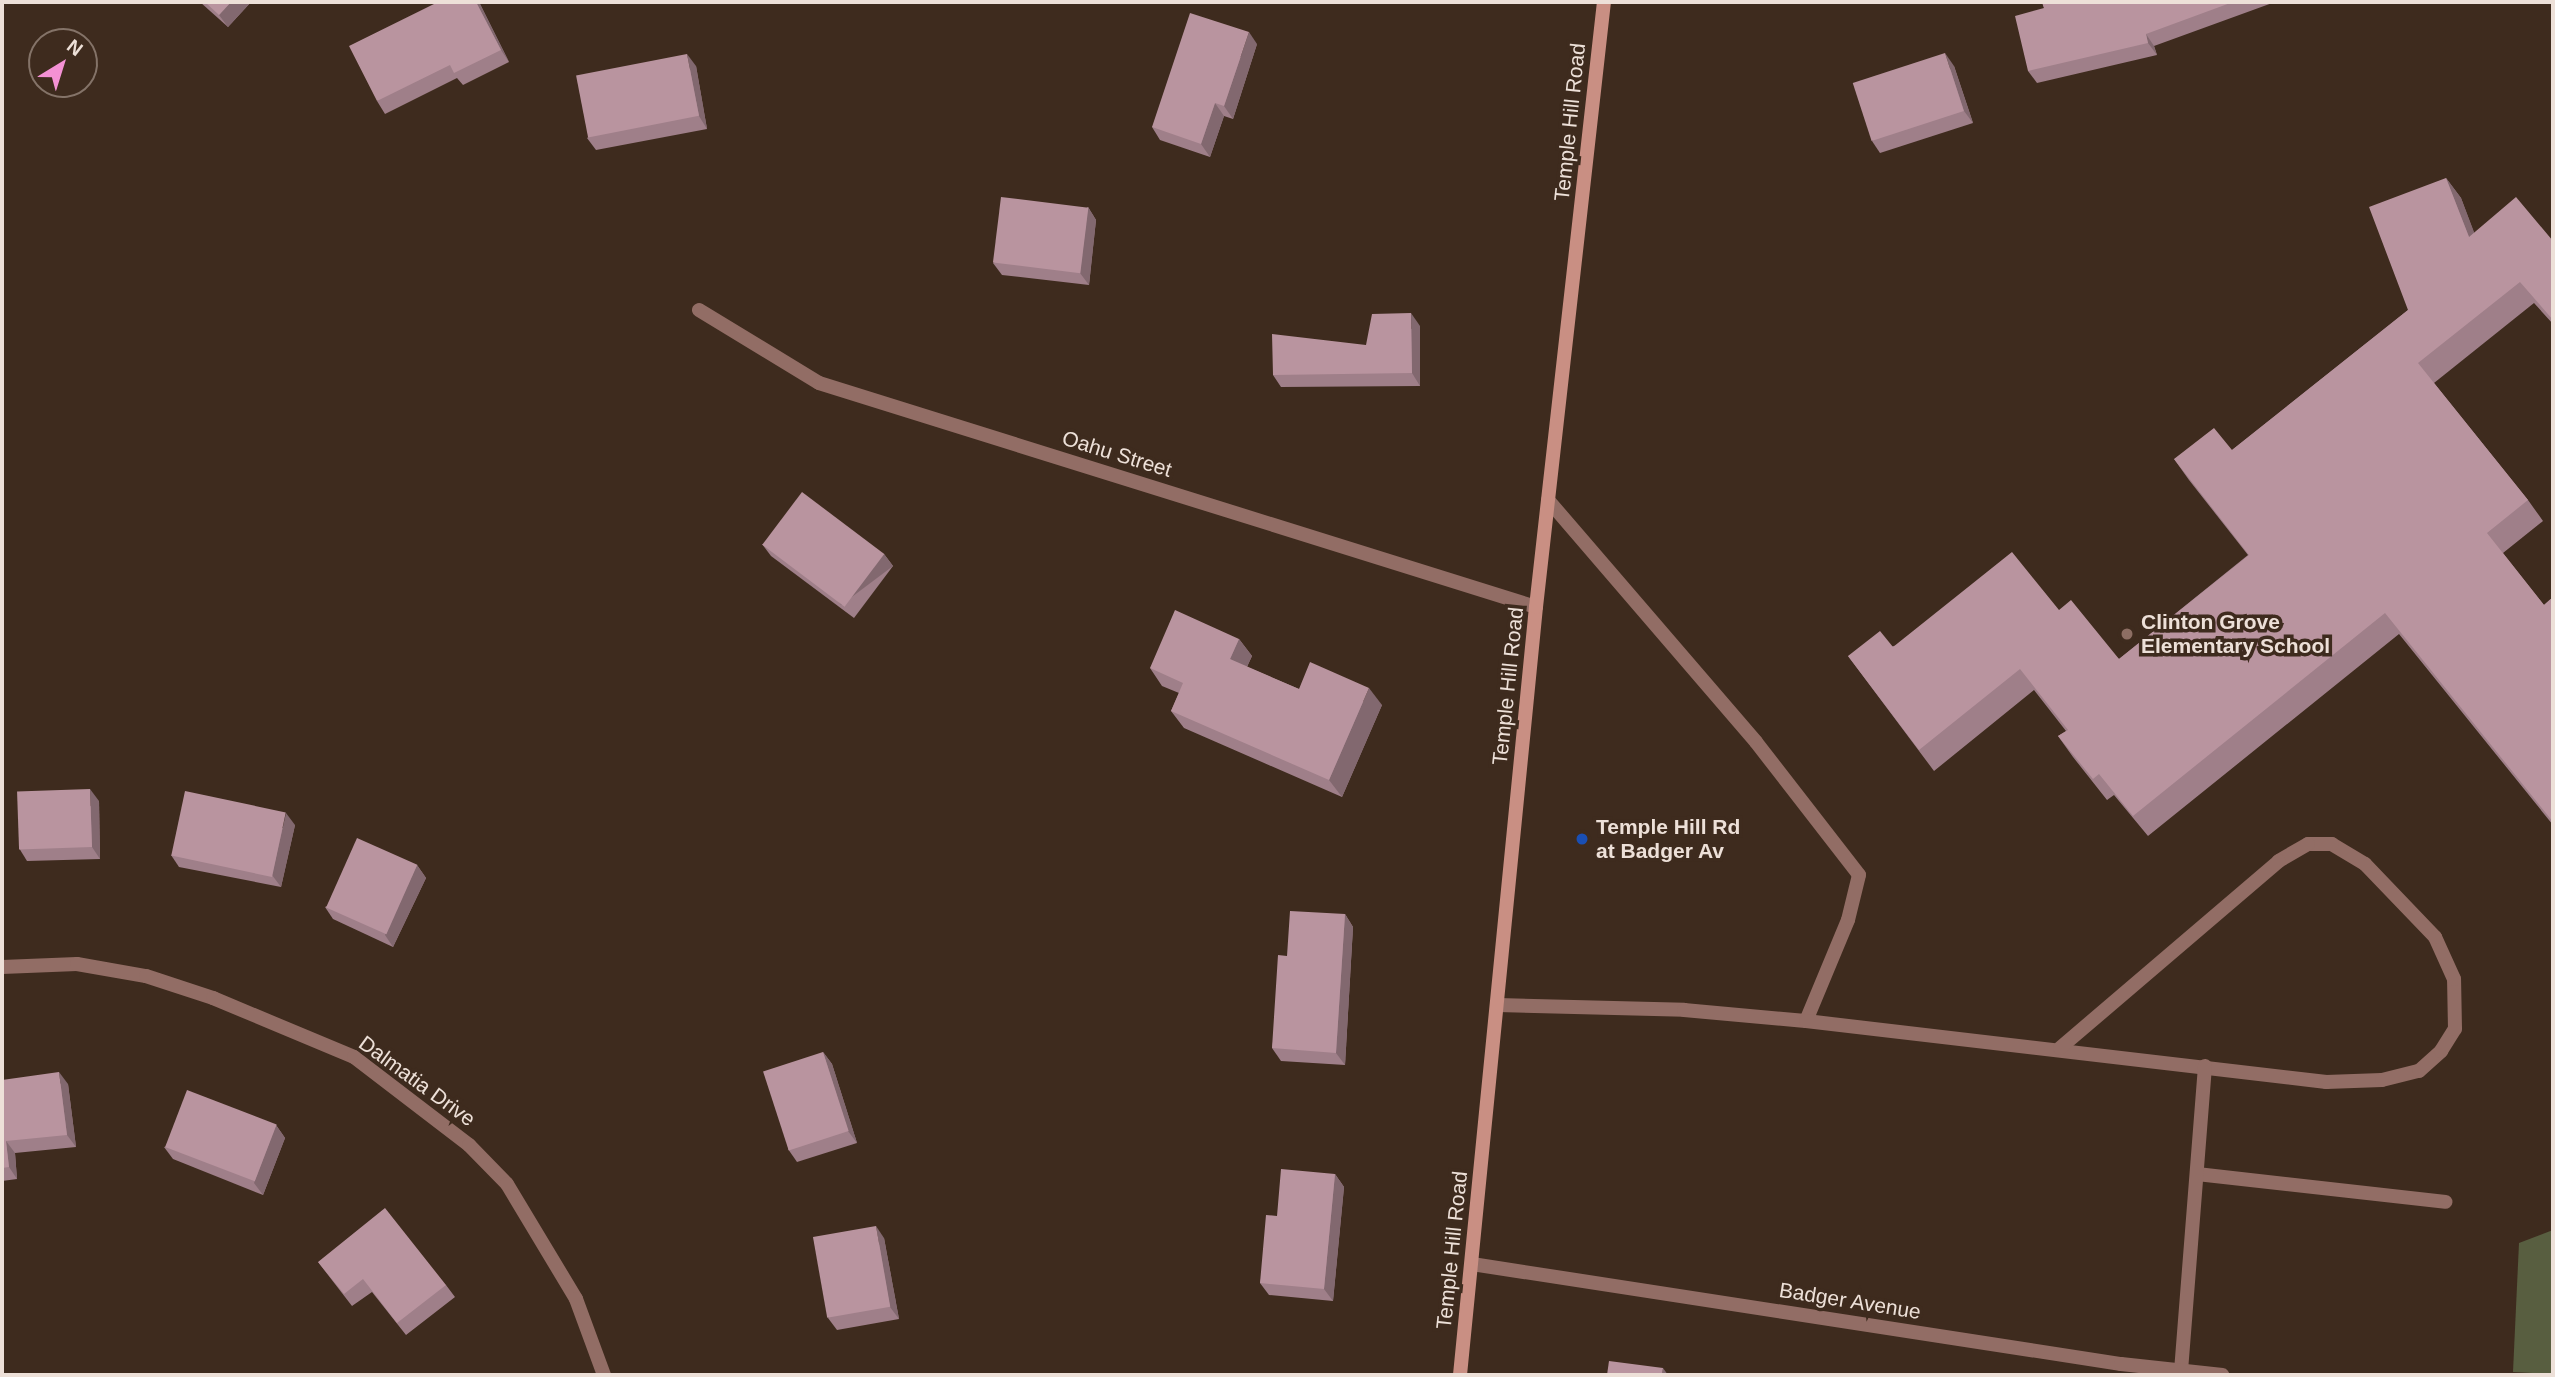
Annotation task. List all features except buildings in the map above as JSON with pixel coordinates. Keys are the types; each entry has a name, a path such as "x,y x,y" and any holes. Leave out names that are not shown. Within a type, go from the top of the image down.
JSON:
{"main road":[{"name":"Temple Hill Road","path":"1460,1375 1536,607 1604,2"}],"street":[{"name":"Oahu Street","path":"699,310 819,383 1536,607"},
{"path":"1548,500 1756,743 1859,875 1848,920 1806,1021"},
{"path":"1498,1005 1684,1010 1806,1021 2060,1048 2326,1082 2382,1080 2419,1070 2441,1051 2455,1029 2454,979 2435,937 2365,864 2332,844 2308,844 2279,861 2060,1048"},
{"name":"Dalmatia Drive","path":"2,967 77,964 146,976 213,998 354,1057 469,1145 507,1184 576,1299 604,1375"},
{"path":"2181,1371 2205,1066"},
{"path":"2197,1174 2445,1202"},
{"name":"Badger Avenue","path":"1472,1264 2221,1375"}],"green space":[{"path":"2553,1230 2553,1374 2513,1372 2519,1243"}],"place":[{"name":"Clinton Grove Elementary School","path":"2127,634"},
{"name":"Temple Hill Rd at Badger Av","path":"1582,839"}]}
